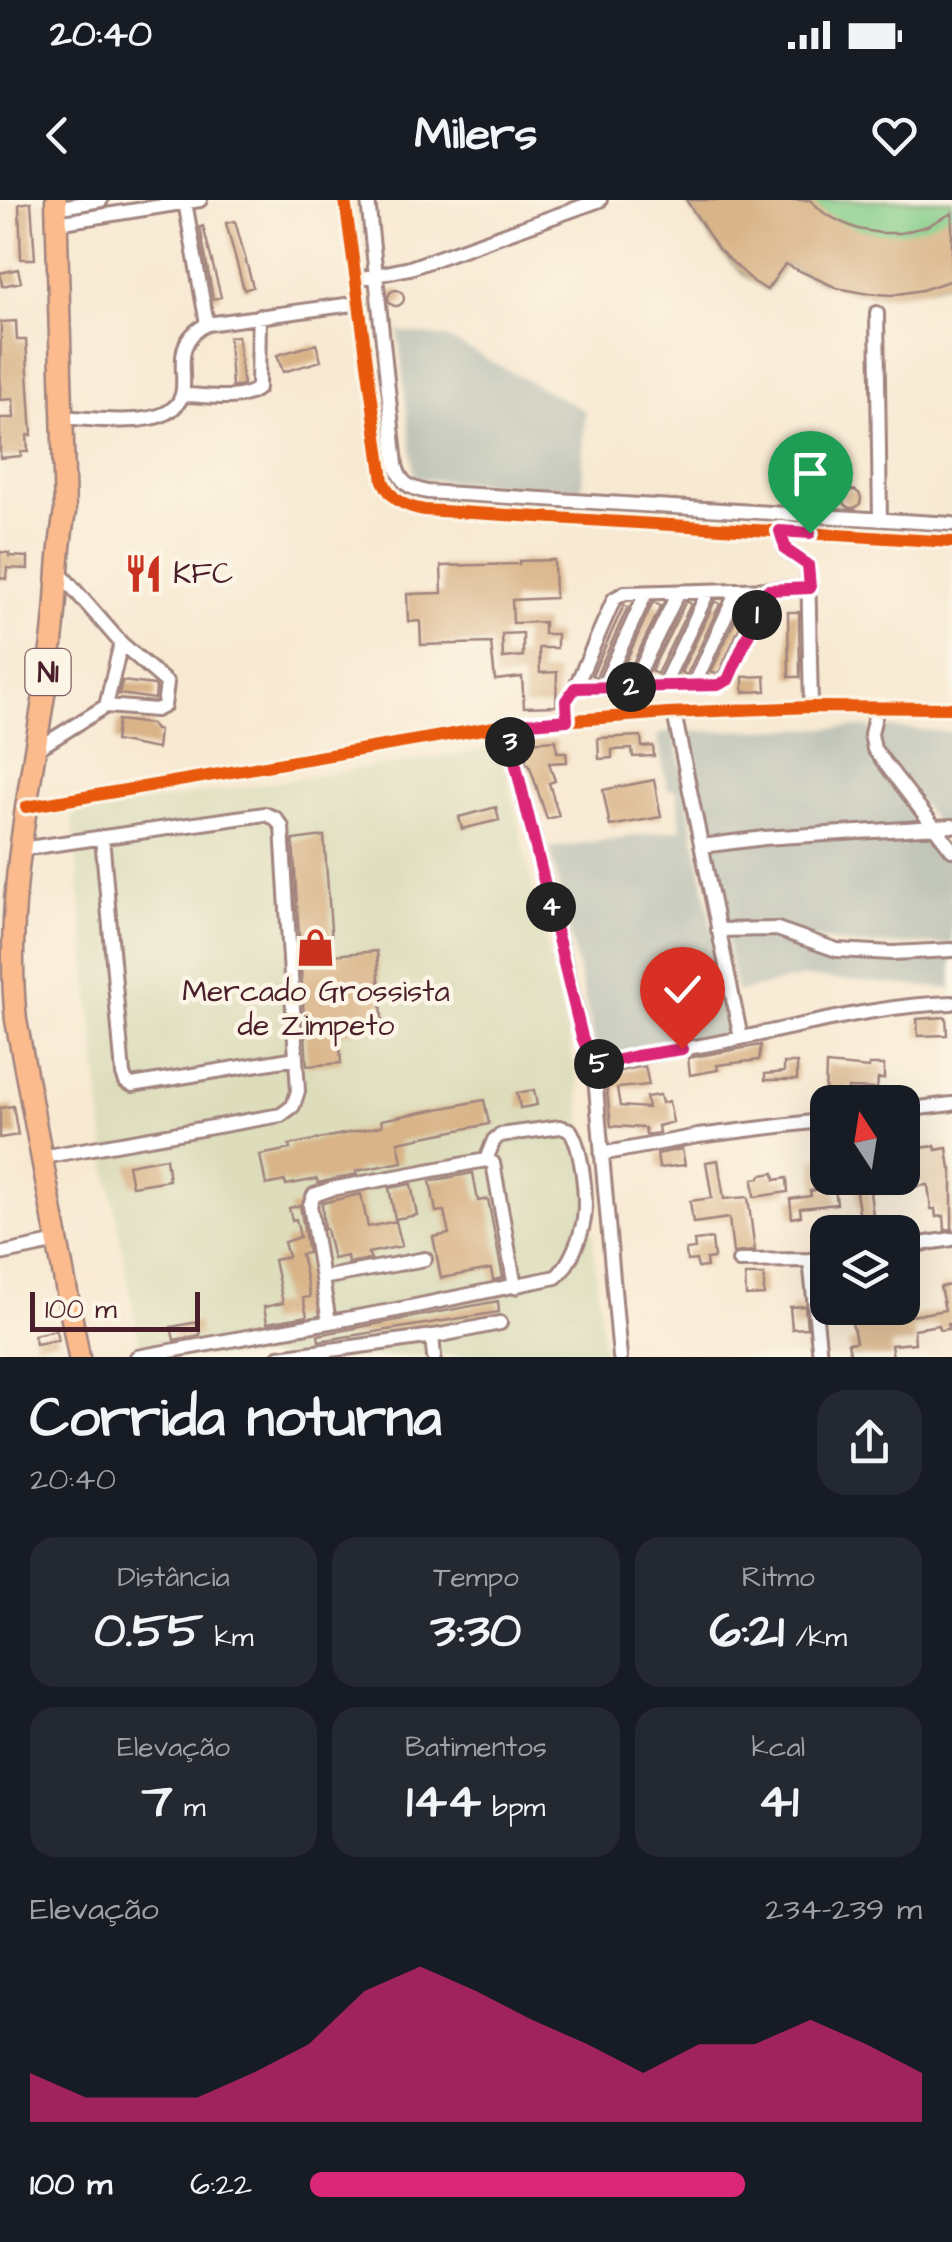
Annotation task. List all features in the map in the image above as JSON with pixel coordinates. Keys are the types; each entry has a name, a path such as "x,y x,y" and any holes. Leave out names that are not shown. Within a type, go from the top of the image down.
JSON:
{"highway":[{"name":"N1","path":"56,210 65,512 56,615 7,932 6,977 79,1357"}],"street":[{"path":"56,210 101,200"},
{"path":"56,210 200,200"},
{"path":"346,200 383,480 398,502 424,510 952,542"},
{"path":"368,200 396,464 404,483 415,489 952,524"},
{"path":"356,280 410,268 600,200"},
{"path":"185,202 207,324"},
{"path":"62,417 127,420 163,414 184,395 184,346 194,331 207,324 360,303"},
{"path":"877,313 880,520"},
{"path":"184,395 254,393 258,388 259,316"},
{"path":"780,531 786,550 808,565 811,706"},
{"path":"37,748 106,706 156,710 164,706 167,683 121,643 60,572"},
{"path":"567,720 566,701 614,599 625,593 810,588"},
{"path":"575,688 718,685 728,680 768,590"},
{"path":"694,686 736,591"},
{"path":"632,687 678,592"},
{"path":"663,686 708,592"},
{"path":"603,687 646,593"},
{"path":"106,706 121,643"},
{"path":"26,807 506,725 811,706 952,708"},
{"path":"877,707 871,734 874,750 952,850"},
{"path":"674,713 741,1038"},
{"path":"506,725 582,1037 594,1066 620,1357"},
{"path":"21,849 250,815 276,818 282,827 298,1091 293,1106 281,1114 42,1157"},
{"path":"702,846 764,838 952,826"},
{"path":"102,837 126,1082 132,1085 296,1058"},
{"path":"718,930 777,929 836,950 952,950"},
{"path":"594,1066 860,1012 952,1003"},
{"path":"920,1108 952,1104"},
{"path":"601,1154 691,1137 810,1122"},
{"path":"137,1357 556,1277 567,1265 584,1221 585,1198 576,1140 570,1130 560,1127 500,1134 486,1160"},
{"path":"329,1322 310,1205 314,1195 331,1189 486,1160 493,1163 515,1286"},
{"path":"920,1244 952,1240"},
{"path":"0,1254 58,1242"},
{"path":"322,1278 424,1259"},
{"path":"738,1261 810,1260"},
{"path":"278,1357 313,1355 500,1322"},
{"path":"817,1325 820,1357"},
{"path":"432,1336 434,1357"}],"shaded area":[{"path":"398,331 447,338 585,411 582,489 422,479 414,474"},
{"path":"870,727 876,757 952,858 952,944 856,945 724,925 683,732"},
{"path":"877,727 952,732 952,844 875,744"},
{"path":"674,730 732,1031 707,1041 599,1061 550,848 681,829 677,791 667,788 657,735"},
{"path":"500,747 578,1080 604,1357 142,1357 107,1167 72,814"},
{"path":"773,932 836,956 952,954 952,989 805,977 736,992 726,935"}],"green space":[{"path":"687,200 952,200 952,280 906,292 867,293 828,284 785,264 767,290 721,251"}],"building":[{"path":"686,200 810,200 841,222 880,233 901,233 927,226 952,213 952,280 892,295 864,293 837,288 785,264 767,290 718,249"},
{"path":"31,202 35,259 21,259 19,204"},
{"path":"235,221 253,287 244,290 226,223"},
{"path":"203,226 221,297 213,299 200,227"},
{"path":"18,269 21,282 2,286 0,273"},
{"path":"396,290 404,298 396,306 388,298"},
{"path":"16,321 17,340 26,340 32,435 27,435 28,452 0,458 0,418 14,418 13,399 0,400 1,322"},
{"path":"238,336 243,385 232,387 229,337"},
{"path":"316,344 321,361 283,372 277,355"},
{"path":"852,490 861,499 852,508 843,499"},
{"path":"0,552 28,557 28,569 7,568 6,579 0,578"},
{"path":"554,560 555,598 512,600 513,623 544,622 544,634 557,634 557,648 539,648 540,673 557,672 556,706 524,707 522,677 495,680 491,643 421,645 420,621 408,622 407,594 442,593 441,566","holes":["523,633 523,656 503,658 502,634"]},
{"path":"744,600 751,602 719,673 711,672"},
{"path":"686,601 691,604 657,674 651,671"},
{"path":"715,601 720,604 687,675 681,672"},
{"path":"653,602 661,606 626,677 620,674"},
{"path":"624,605 628,607 596,677 592,675"},
{"path":"788,612 799,612 800,677 789,677"},
{"path":"765,676 766,691 743,692 743,677"},
{"path":"122,681 154,685 155,699 119,694"},
{"path":"118,720 151,724 159,730 157,749 115,741"},
{"path":"641,736 642,747 653,746 654,756 633,757 632,749 612,750 612,758 599,759 598,738"},
{"path":"556,740 557,752 566,752 567,762 549,763 555,781 549,783 559,816 547,819 526,764 525,742"},
{"path":"654,780 661,817 610,826 603,790"},
{"path":"496,807 499,820 462,829 459,817"},
{"path":"324,836 333,955 377,951 383,1029 339,1033 341,1063 307,1066 293,840"},
{"path":"946,1017 947,1035 918,1036 917,1019"},
{"path":"761,1045 759,1060 717,1065 718,1070 690,1075 688,1058"},
{"path":"784,1063 797,1063 797,1080 765,1080 765,1074 784,1072"},
{"path":"826,1064 869,1068 884,1065 884,1079 878,1079 877,1085 825,1085"},
{"path":"645,1066 649,1085 617,1088 620,1106 648,1108 646,1097 660,1095 662,1103 669,1101 673,1122 658,1126 659,1133 646,1135 645,1128 611,1126 605,1074"},
{"path":"534,1090 537,1105 520,1108 517,1093"},
{"path":"484,1100 489,1124 398,1142 402,1162 318,1183 317,1179 266,1185 260,1155 290,1149 289,1145 382,1126 381,1120"},
{"path":"13,1106 18,1135 0,1138 0,1108"},
{"path":"920,1148 947,1148 952,1169 952,1229 945,1230 944,1216 936,1217 935,1209 931,1209 928,1185 920,1186"},
{"path":"682,1149 685,1165 659,1168 657,1154"},
{"path":"166,1158 169,1180 132,1186 128,1165"},
{"path":"718,1160 724,1199 748,1197 755,1251 733,1253 729,1218 693,1223 690,1201 712,1198 706,1162"},
{"path":"473,1173 478,1201 488,1199 503,1278 493,1280 491,1269 441,1278 433,1237 449,1234 444,1211 436,1212 430,1181"},
{"path":"774,1173 775,1180 787,1178 788,1192 754,1197 753,1179"},
{"path":"411,1184 417,1215 395,1219 389,1188"},
{"path":"361,1194 368,1227 396,1221 402,1246 368,1253 371,1259 348,1263 347,1256 333,1259 324,1229 322,1203"},
{"path":"836,1195 837,1204 800,1208 801,1216 792,1218 790,1199"},
{"path":"857,1195 870,1195 873,1215 859,1215"},
{"path":"300,1205 308,1253 301,1254 310,1297 303,1298 307,1316 267,1323 264,1307 283,1303 274,1260 288,1257 284,1242 300,1237 289,1208"},
{"path":"712,1239 714,1258 706,1259 707,1267 698,1268 696,1260 687,1261 686,1250 695,1249 694,1241"},
{"path":"745,1275 764,1275 764,1295 746,1296"},
{"path":"951,1285 949,1329 940,1330 939,1325 914,1329 915,1343 891,1345 893,1357 851,1357 848,1343 856,1342 853,1325 920,1325 920,1314 945,1310 940,1287"},
{"path":"498,1301 499,1312 319,1341 318,1335"},
{"path":"805,1306 807,1328 792,1329 790,1307"},
{"path":"198,1322 200,1335 174,1340 171,1327"},
{"path":"56,1330 58,1340 36,1344 34,1335"}],"cycle path":[{"path":"345,200 383,481 404,504 424,510 952,542"},
{"path":"26,807 506,725 811,707 952,708"}],"place":[{"name":"KFC","path":"143,573"},
{"name":"Mercado Grossista de Zimpeto","path":"316,947"}],"route":[{"path":"682,1049 594,1066 582,1037 506,725 567,720 566,701 575,688 718,685 728,680 768,590 810,588 808,565 786,550 780,531 810,533"}]}
